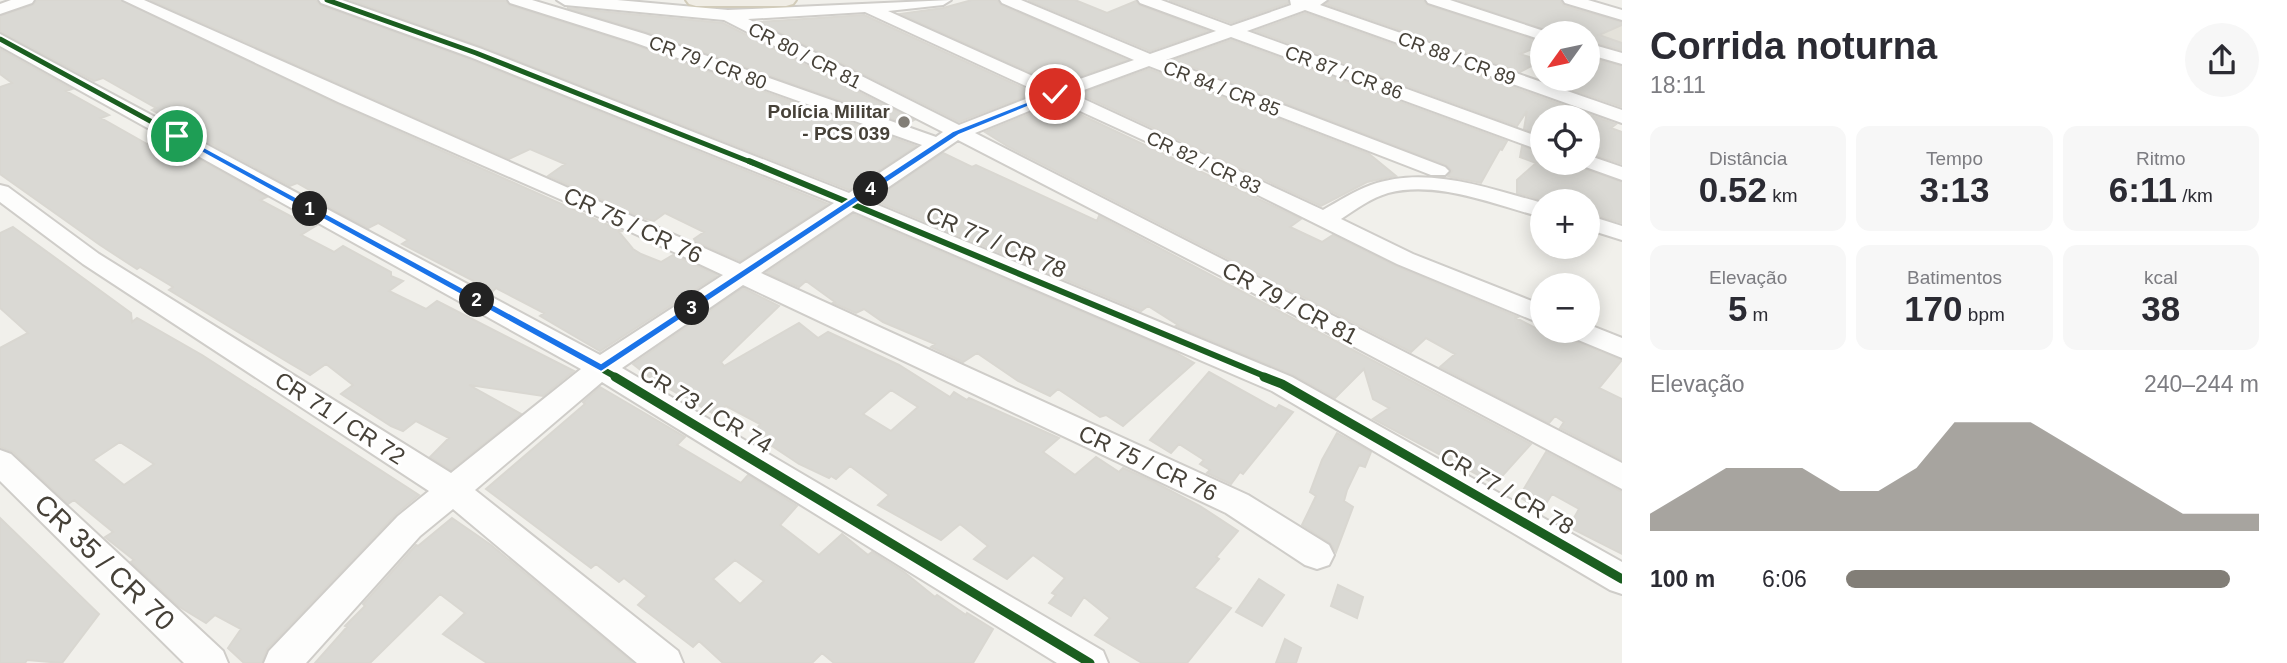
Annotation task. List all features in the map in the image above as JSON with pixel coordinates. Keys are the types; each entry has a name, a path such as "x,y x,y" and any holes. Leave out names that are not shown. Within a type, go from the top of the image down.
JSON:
{"main road":[{"path":"696,0 786,0"}],"street":[{"path":"0,9 26,0"},
{"name":"CR 75 / CR 76","path":"131,0 577,198 1237,504 1317,555"},
{"name":"CR 77 / CR 78","path":"327,0 476,53 852,202 1282,384 1622,579"},
{"name":"CR 79 / CR 80","path":"516,0 551,4 639,38 947,139"},
{"path":"565,0 728,15 943,0"},
{"name":"CR 84 / CR 85","path":"1008,0 1151,61 1438,171"},
{"name":"CR 87 / CR 86","path":"1146,0 1530,141"},
{"path":"1434,0 1530,30"},
{"path":"1571,0 1622,15"},
{"path":"282,663 409,526 601,368 947,139 1055,94 1233,32 1306,2"},
{"name":"CR 88 / CR 89","path":"1306,2 1622,117"},
{"name":"CR 82 / CR 83","path":"867,7 1194,156 1405,259 1530,310"},
{"name":"CR 80 / CR 81","path":"728,15 947,139"},
{"name":"CR 73 / CR 74","path":"2,42 601,368 1090,663"},
{"path":"1600,52 1622,59"},
{"name":"CR 79 / CR 81","path":"947,139 1234,273 1622,477"},
{"path":"1600,166 1622,174"},
{"path":"1325,219 1366,195 1404,184 1432,185 1530,207"},
{"name":"CR 71 / CR 72","path":"0,192 91,259 451,489 665,663"},
{"path":"1600,226 1622,233"},
{"path":"1600,340 1622,349"},
{"name":"CR 35 / CR 70","path":"0,461 210,663"}],"shaded area":[{"path":"1449,0 1564,0 1622,18 1622,55 1600,48 1600,21 1530,21 1530,26"}],"building":[{"path":"37,0 121,0 337,104 622,231 619,232 633,249 641,254 661,262 673,255 718,275 600,351 540,316 544,313 496,288 493,291 402,244 408,240 378,223 368,228 321,203 327,200 297,183 290,186 183,129 185,128 152,110 156,108 103,78 94,81 0,32 0,16 33,5"},
{"path":"150,0 316,0 320,5 469,59 828,204 740,261 696,242 694,239 704,232 665,213 654,221 643,218 548,176 565,164 530,149 509,159"},
{"path":"350,0 506,1 509,5 632,44 916,146 849,190 483,47"},
{"path":"972,0 997,0 1001,5 1127,60 1057,84 900,14 943,8"},
{"path":"1028,0 1075,0 1107,13 1136,1 1139,5 1208,31 1150,51"},
{"path":"1169,0 1288,0 1288,3 1231,23"},
{"path":"1330,0 1423,0 1427,5 1530,38 1530,50 1520,54 1530,57 1530,67 1520,72 1326,4"},
{"path":"1458,0 1560,0 1564,6 1622,22 1622,25 1600,35 1600,21 1530,21 1530,25"},
{"path":"567,8 723,23 914,120 907,124 646,32"},
{"path":"1305,13 1563,105 1530,105 1530,131 1524,129 1527,111 1517,126 1255,31"},
{"path":"864,15 1034,93 959,122 759,22"},
{"path":"1600,35 1622,43 1622,50 1600,44"},
{"path":"1231,40 1507,141 1481,183 1451,177 1448,176 1452,171 1446,165 1174,60"},
{"path":"0,49 72,89 66,91 109,115 101,118 147,144 161,138 267,197 260,200 294,218 299,215 317,225 301,235 334,252 343,246 403,281 389,291 426,309 437,301 574,371 543,396 469,385 521,414 451,470 430,457 449,438 416,421 403,431 391,426 341,394 353,385 326,364 310,375 291,364 169,290 173,287 140,267 137,269 100,245 0,174 0,87 12,83 0,74"},
{"path":"1600,60 1622,66 1622,107 1575,91 1600,91"},
{"path":"1149,69 1369,154 1396,176 1367,182 1321,206 1080,94"},
{"path":"1056,103 1301,219 1290,227 1322,242 1333,235 1396,266 1518,317 1516,318 1530,325 1530,343 1580,343 1622,360 1599,388 1622,399 1622,460 1560,428 1564,422 1555,416 1549,423 1440,367 1455,354 1426,338 1411,352 1007,146 985,132"},
{"path":"1600,118 1616,124 1611,128 1622,132 1622,164 1600,157"},
{"path":"1522,146 1530,149 1530,161 1520,157"},
{"path":"943,153 972,167 976,165 1097,221 1099,216 1531,444 1495,484 1373,419 1389,408 1373,399 1364,369 1335,398 1293,375 1176,326 1178,325 1148,306 1141,311 873,200"},
{"path":"1530,168 1530,175 1600,174 1622,182 1622,223 1600,217 1600,189 1530,189 1530,197 1517,193 1517,180"},
{"path":"853,214 1171,350 1194,363 1123,426 1106,415 1100,417 1058,389 1050,396 1018,381 977,353 963,362 931,347 935,344 883,322 864,309 856,313 833,303 835,302 806,281 799,287 766,273"},
{"path":"13,227 131,313 132,322 137,318 202,355 419,495 396,514 267,649 262,663 244,663 228,648 241,629 215,615 206,623 178,606 131,562 134,560 105,537 113,532 74,500 68,504 13,452 0,447 0,348 28,333 0,308 0,233","holes":["120,442 154,464 124,485 93,460"]},
{"path":"743,288 779,306 721,362 724,366 799,323 818,338 828,332 899,365 950,397 954,392 967,400 969,398 1059,438 1043,452 1075,475 1096,457 1119,472 1123,468 1152,481 1200,506 1238,531 1194,588 1231,608 1187,663 1142,663 1095,635 1110,618 1084,597 1071,616 1049,603 1056,595 1052,593 1065,578 1033,555 1007,579 974,559 988,546 960,524 941,540 878,505 889,495 850,466 836,479 799,464 754,434 760,424 726,406 714,414 652,379 633,364","holes":["891,390 918,407 891,431 863,414"]},
{"path":"1209,372 1276,409 1279,405 1293,412 1243,474 1240,472 1231,484 1207,473 1210,470 1200,464 1204,460 1179,444 1171,453 1150,440"},
{"path":"600,387 685,437 677,445 741,483 748,475 797,506 780,525 819,555 842,534 868,555 872,552 904,572 935,597 937,595 993,629 973,663 834,663 822,653 812,663 723,663 699,641 693,647 638,605 647,596 624,578 619,582 596,564 591,568 486,489 585,404 583,402","holes":["735,560 764,581 740,604 713,579"]},
{"path":"1337,433 1371,452 1365,467 1359,465 1347,490 1344,501 1353,507 1336,552 1330,543 1302,525 1316,496 1310,492 1322,460"},
{"path":"1546,452 1622,492 1622,554 1569,527 1579,509 1552,494 1542,510 1519,497"},
{"path":"0,518 99,614 62,663 27,660 25,663 0,663"},
{"path":"452,518 491,545 633,663 487,663 443,634 465,613 440,594 370,663 315,663 416,545"},
{"path":"1259,579 1284,595 1262,626 1236,612"},
{"path":"1338,585 1363,597 1357,618 1331,606"},
{"path":"1285,639 1301,648 1296,663 1276,663"}],"cycle path":[{"path":"327,0 476,53 851,202 1282,384 1622,579"},
{"path":"0,39 601,368 1090,663"}],"place":[{"name":"Polícia Militar - PCS 039","path":"904,122"}],"route":[{"path":"177,136 601,368 956,133 1055,94"}]}
